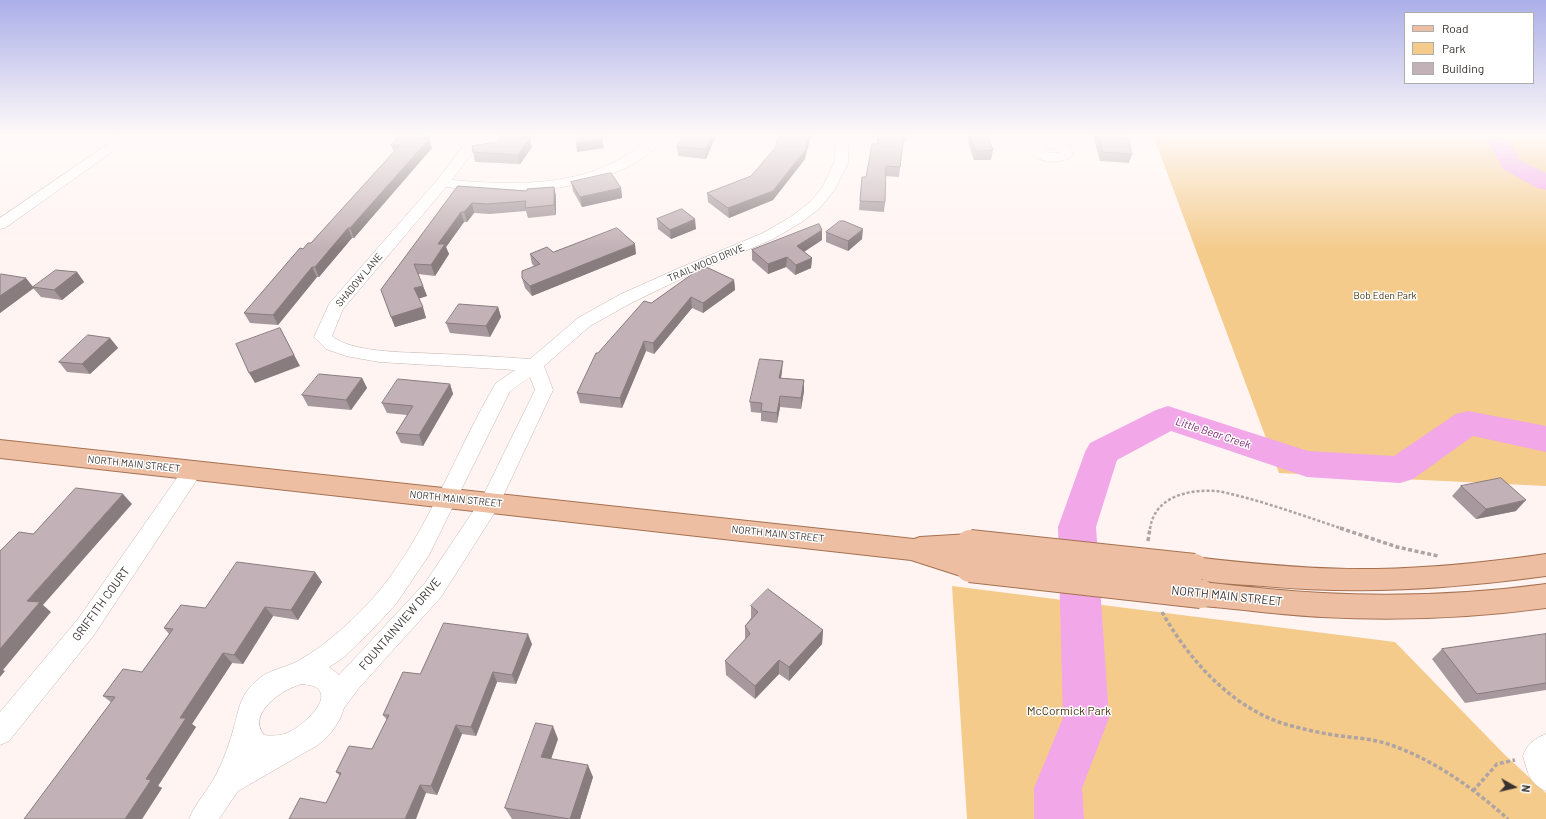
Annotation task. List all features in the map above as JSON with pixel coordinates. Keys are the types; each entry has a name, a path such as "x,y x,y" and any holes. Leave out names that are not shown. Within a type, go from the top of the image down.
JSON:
{"main road":[{"name":"NORTH MAIN STREET","path":"0,449 970,556 1201,594 1321,605 1360,606 1430,606 1494,603 1546,596"},
{"name":"NORTH MAIN STREET","path":"970,556 1194,568 1275,577 1353,580 1488,573 1546,564"}],"street":[{"path":"0,225 75,173"},
{"name":"SHADOW LANE","path":"449,173 335,308 323,336 332,345 346,350 379,356 534,365"},
{"path":"442,182 502,188 542,187 566,183 599,173"},
{"name":"TRAILWOOD DRIVE","path":"446,498 503,387 534,365 584,322 627,298 768,236 797,219 815,205 828,189 836,173"},
{"path":"490,503 544,390 534,365"},
{"name":"GRIFFITH COURT","path":"0,732 86,627 193,470"},
{"name":"FOUNTAINVIEW DRIVE","path":"302,672 334,650 364,623 388,596 421,548 446,498"},
{"name":"FOUNTAINVIEW DRIVE","path":"228,781 285,748 299,743 312,734 326,719 333,702 350,680 433,590 490,503"},
{"name":"FOUNTAINVIEW DRIVE","path":"203,819 228,781 246,729 247,717 252,705 262,692 274,682 288,675 302,672 315,672 325,677 331,683 334,692 333,702"},
{"name":"FOUNTAINVIEW DRIVE","path":"246,729 250,739 258,746 270,750 285,748"}],"path":[{"path":"1473,791 1497,764 1543,760"}],"green space":[{"name":"Bob Eden Park","path":"1167,173 1546,173 1546,486 1279,473"},
{"name":"McCormick Park","path":"952,586 1395,642 1504,754 1546,793 1546,819 967,819"}],"building":[{"path":"374,173 399,173 350,228 348,228 315,267 312,267 273,315 244,313 300,248 303,249 308,243 311,243"},
{"path":"611,173 621,188 580,197 571,182"},
{"path":"753,173 787,173 773,191 728,208 707,193 751,176"},
{"path":"867,173 886,173 885,202 860,201 862,177 866,177"},
{"path":"458,186 527,191 527,189 554,187 554,205 525,208 526,201 487,204 472,203 464,212 461,212 438,244 445,244 431,265 414,264 423,286 414,288 423,307 391,317 381,290"},
{"path":"682,209 695,219 670,230 657,219"},
{"path":"840,221 844,221 863,229 848,241 826,232"},
{"path":"819,224 822,230 797,246 812,258 796,265 787,257 768,264 752,250"},
{"path":"617,228 635,244 530,286 522,278 522,271 540,264 530,254 547,247 553,252"},
{"path":"704,266 734,280 703,303 691,297 653,343 644,341 620,398 577,393 596,353 598,353 644,301 651,303"},
{"path":"56,270 77,272 54,290 33,287"},
{"path":"1,274 26,278 0,296"},
{"path":"459,304 498,307 486,326 446,323"},
{"path":"280,328 294,355 249,373 236,344"},
{"path":"88,335 110,338 82,364 59,362"},
{"path":"760,359 783,361 779,378 804,380 801,398 780,396 777,413 761,411 762,403 750,402"},
{"path":"319,374 362,378 346,400 302,395"},
{"path":"398,379 450,384 419,435 396,433 413,406 382,403"},
{"path":"1501,478 1526,500 1486,509 1461,486"},
{"path":"76,488 123,494 27,601 40,602 0,649 0,551 19,532 33,534"},
{"path":"237,562 315,572 291,610 265,607 234,655 223,653 180,718 186,718 146,779 151,780 125,819 24,819 115,697 103,696 123,669 142,672 173,629 164,628 181,605 205,608"},
{"path":"768,589 823,630 789,667 779,660 755,686 725,661 750,634 745,626 758,612 751,606"},
{"path":"444,623 528,634 512,675 493,672 471,727 456,725 431,786 420,785 405,819 289,819 300,798 326,803 341,773 336,772 349,746 372,749 389,715 383,715 403,672 420,674"},
{"path":"1546,634 1546,683 1477,694 1442,649"},
{"path":"536,723 553,726 541,757 588,765 570,819 505,808"}],"waterway":[{"name":"Little Bear Creek","path":"1528,173 1546,183"},
{"name":"Little Bear Creek","path":"1059,819 1058,788 1086,718 1077,527 1102,452 1168,418 1307,464 1400,470 1468,423 1546,439"}]}
